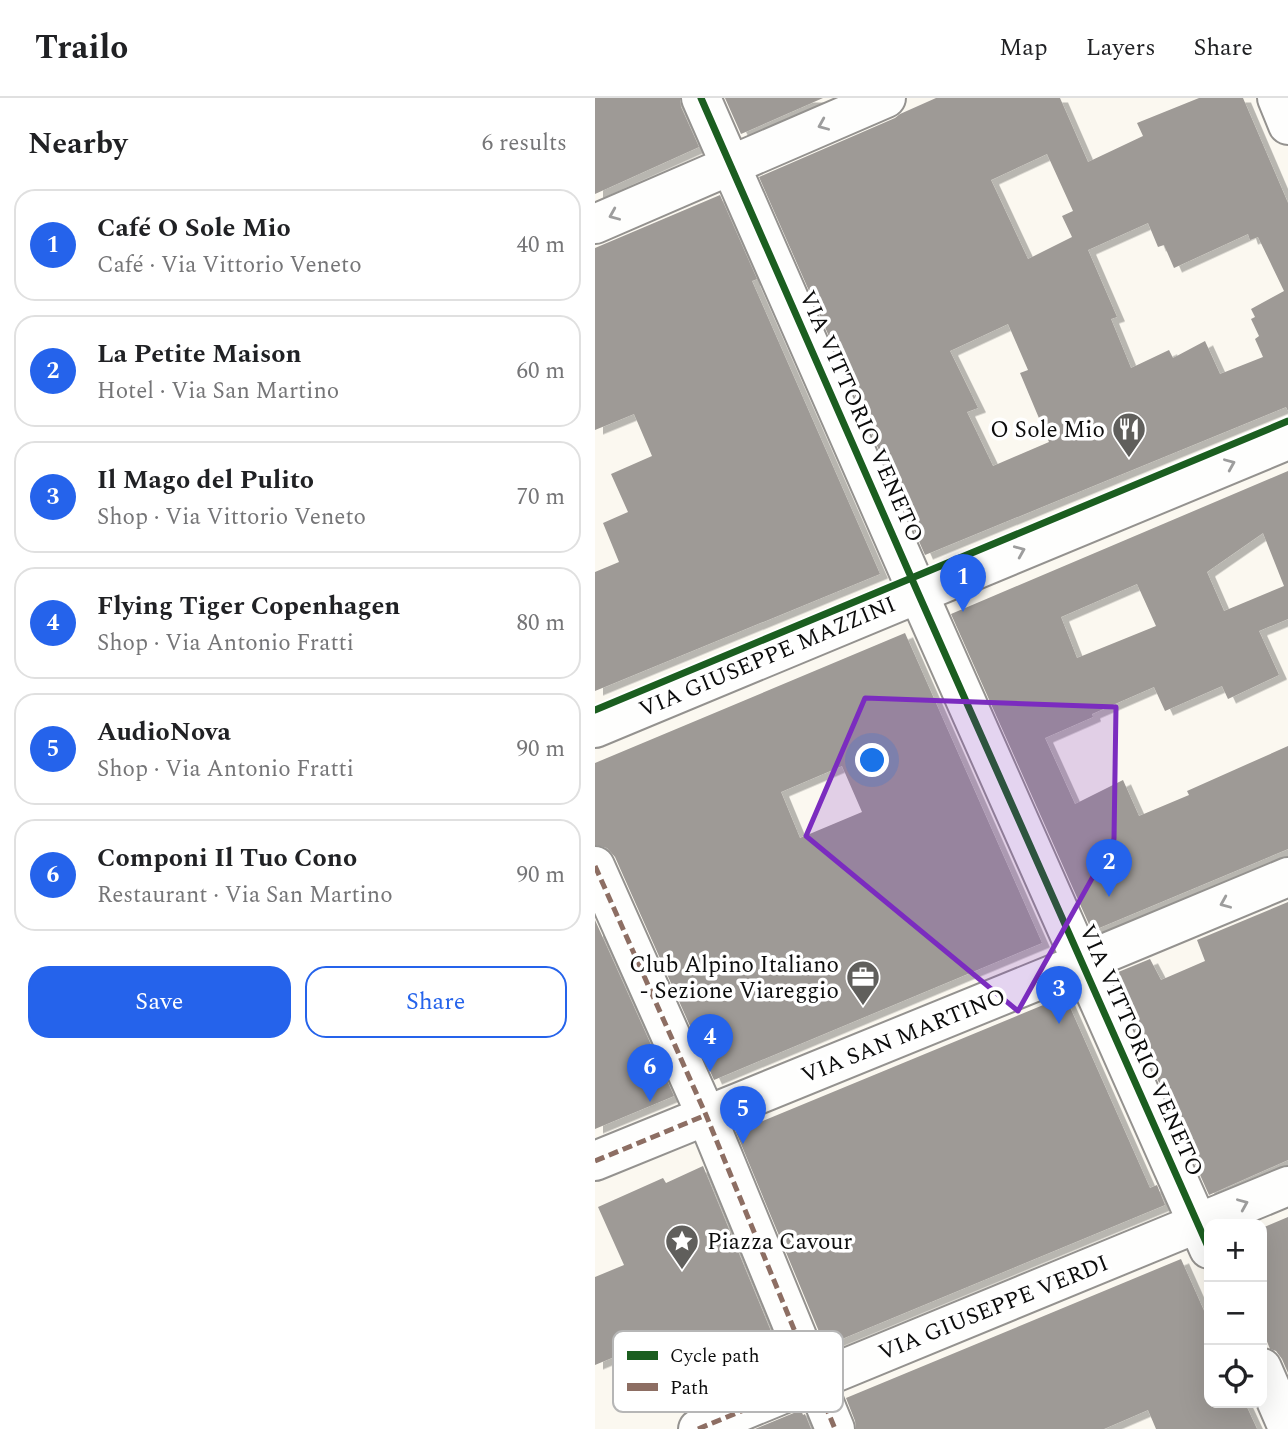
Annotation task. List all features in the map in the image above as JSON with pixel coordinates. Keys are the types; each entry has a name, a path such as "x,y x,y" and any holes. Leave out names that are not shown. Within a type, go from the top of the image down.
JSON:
{"street":[{"name":"VIA VITTORIO VENETO","path":"701,98 1204,1236"},
{"path":"595,224 886,98"},
{"path":"1277,98 1288,125"},
{"name":"VIA GIUSEPPE MAZZINI","path":"595,728 1288,440"},
{"path":"595,866 706,1115 794,1331"},
{"name":"VIA SAN MARTINO","path":"595,1161 1288,877"},
{"name":"VIA GIUSEPPE VERDI","path":"1233,1219 1288,1186"},
{"name":"VIA GIUSEPPE VERDI","path":"843,1370 1204,1236"},
{"path":"1267,1380 1288,1428"},
{"name":"VIA GIUSEPPE VERDI","path":"698,1429 739,1412"},
{"path":"828,1412 835,1429"}],"highlighted area":[{"path":"865,698 1116,707 1114,839 1018,1011 806,836"}],"building":[{"path":"595,98 680,98 681,107 699,147 595,194"},
{"path":"725,98 823,98 741,134"},
{"path":"936,98 1060,98 1088,162 1143,136 1137,123 1199,98 1243,98 1288,203 1288,411 1286,407 925,555 759,177","holes":["1047,154 1073,211 1062,216 1072,237 1028,259 991,180","1148,223 1158,247 1164,245 1174,268 1248,234 1250,240 1258,237 1284,291 1251,309 1255,317 1251,319 1259,336 1255,339 1263,357 1220,374 1205,341 1173,358 1169,350 1131,368 1111,319 1117,317 1088,250","1008,324 1028,370 1020,373 1049,442 993,466 967,412 978,408 950,351"]},
{"path":"720,195 757,279 752,281 880,574 595,691 595,572 619,562 603,523 628,512 611,474 652,456 634,414 595,430 595,248"},
{"path":"1288,471 1288,619 1259,631 1279,675 1228,699 1222,686 1165,711 1154,687 1045,738 1075,804 1123,780 1139,816 1189,795 1187,791 1288,746 1288,849 1092,931 951,614","holes":["1263,533 1284,586 1224,611 1207,572","1137,584 1156,626 1077,658 1061,617"]},
{"path":"905,633 1042,943 714,1080 615,857 607,848 595,845 595,763","holes":["842,766 862,812 800,838 781,792"]},
{"path":"1288,902 1288,1160 1209,1195 1111,975 1150,959 1161,980 1205,961 1197,940"},
{"path":"595,920 674,1096 595,1129"},
{"path":"1065,996 1150,1188 1157,1185 1165,1205 843,1339 843,1331 819,1331 736,1132"},
{"path":"703,1166 771,1331 613,1331 613,1357 595,1365 595,1277 624,1265 598,1207 663,1178 666,1183"},
{"path":"1288,1217 1288,1373 1282,1359 1276,1351 1270,1349 1267,1342 1267,1226"},
{"path":"1181,1259 1204,1311 1204,1408 1247,1408 1257,1429 1156,1429 1148,1410 1104,1429 856,1429 846,1398"},
{"path":"802,1412 811,1429 755,1429"}],"marked path":[{"path":"595,866 706,1115 795,1331"},
{"path":"595,1161 706,1115"},
{"path":"698,1429 739,1412"},
{"path":"828,1412 835,1429"}],"cycle path":[{"path":"701,98 1204,1238"},
{"path":"595,710 1288,421"}],"place":[{"name":"O Sole Mio","path":"1129,459"},
{"name":"Café O Sole Mio","path":"963,612"},
{"name":"La Petite Maison","path":"1109,897"},
{"name":"Club Alpino Italiano - Sezione Viareggio","path":"863,1007"},
{"name":"Il Mago del Pulito","path":"1059,1024"},
{"name":"Flying Tiger Copenhagen","path":"710,1072"},
{"name":"Componi Il Tuo Cono","path":"650,1102"},
{"name":"AudioNova","path":"743,1144"},
{"name":"Piazza Cavour","path":"682,1271"}]}
